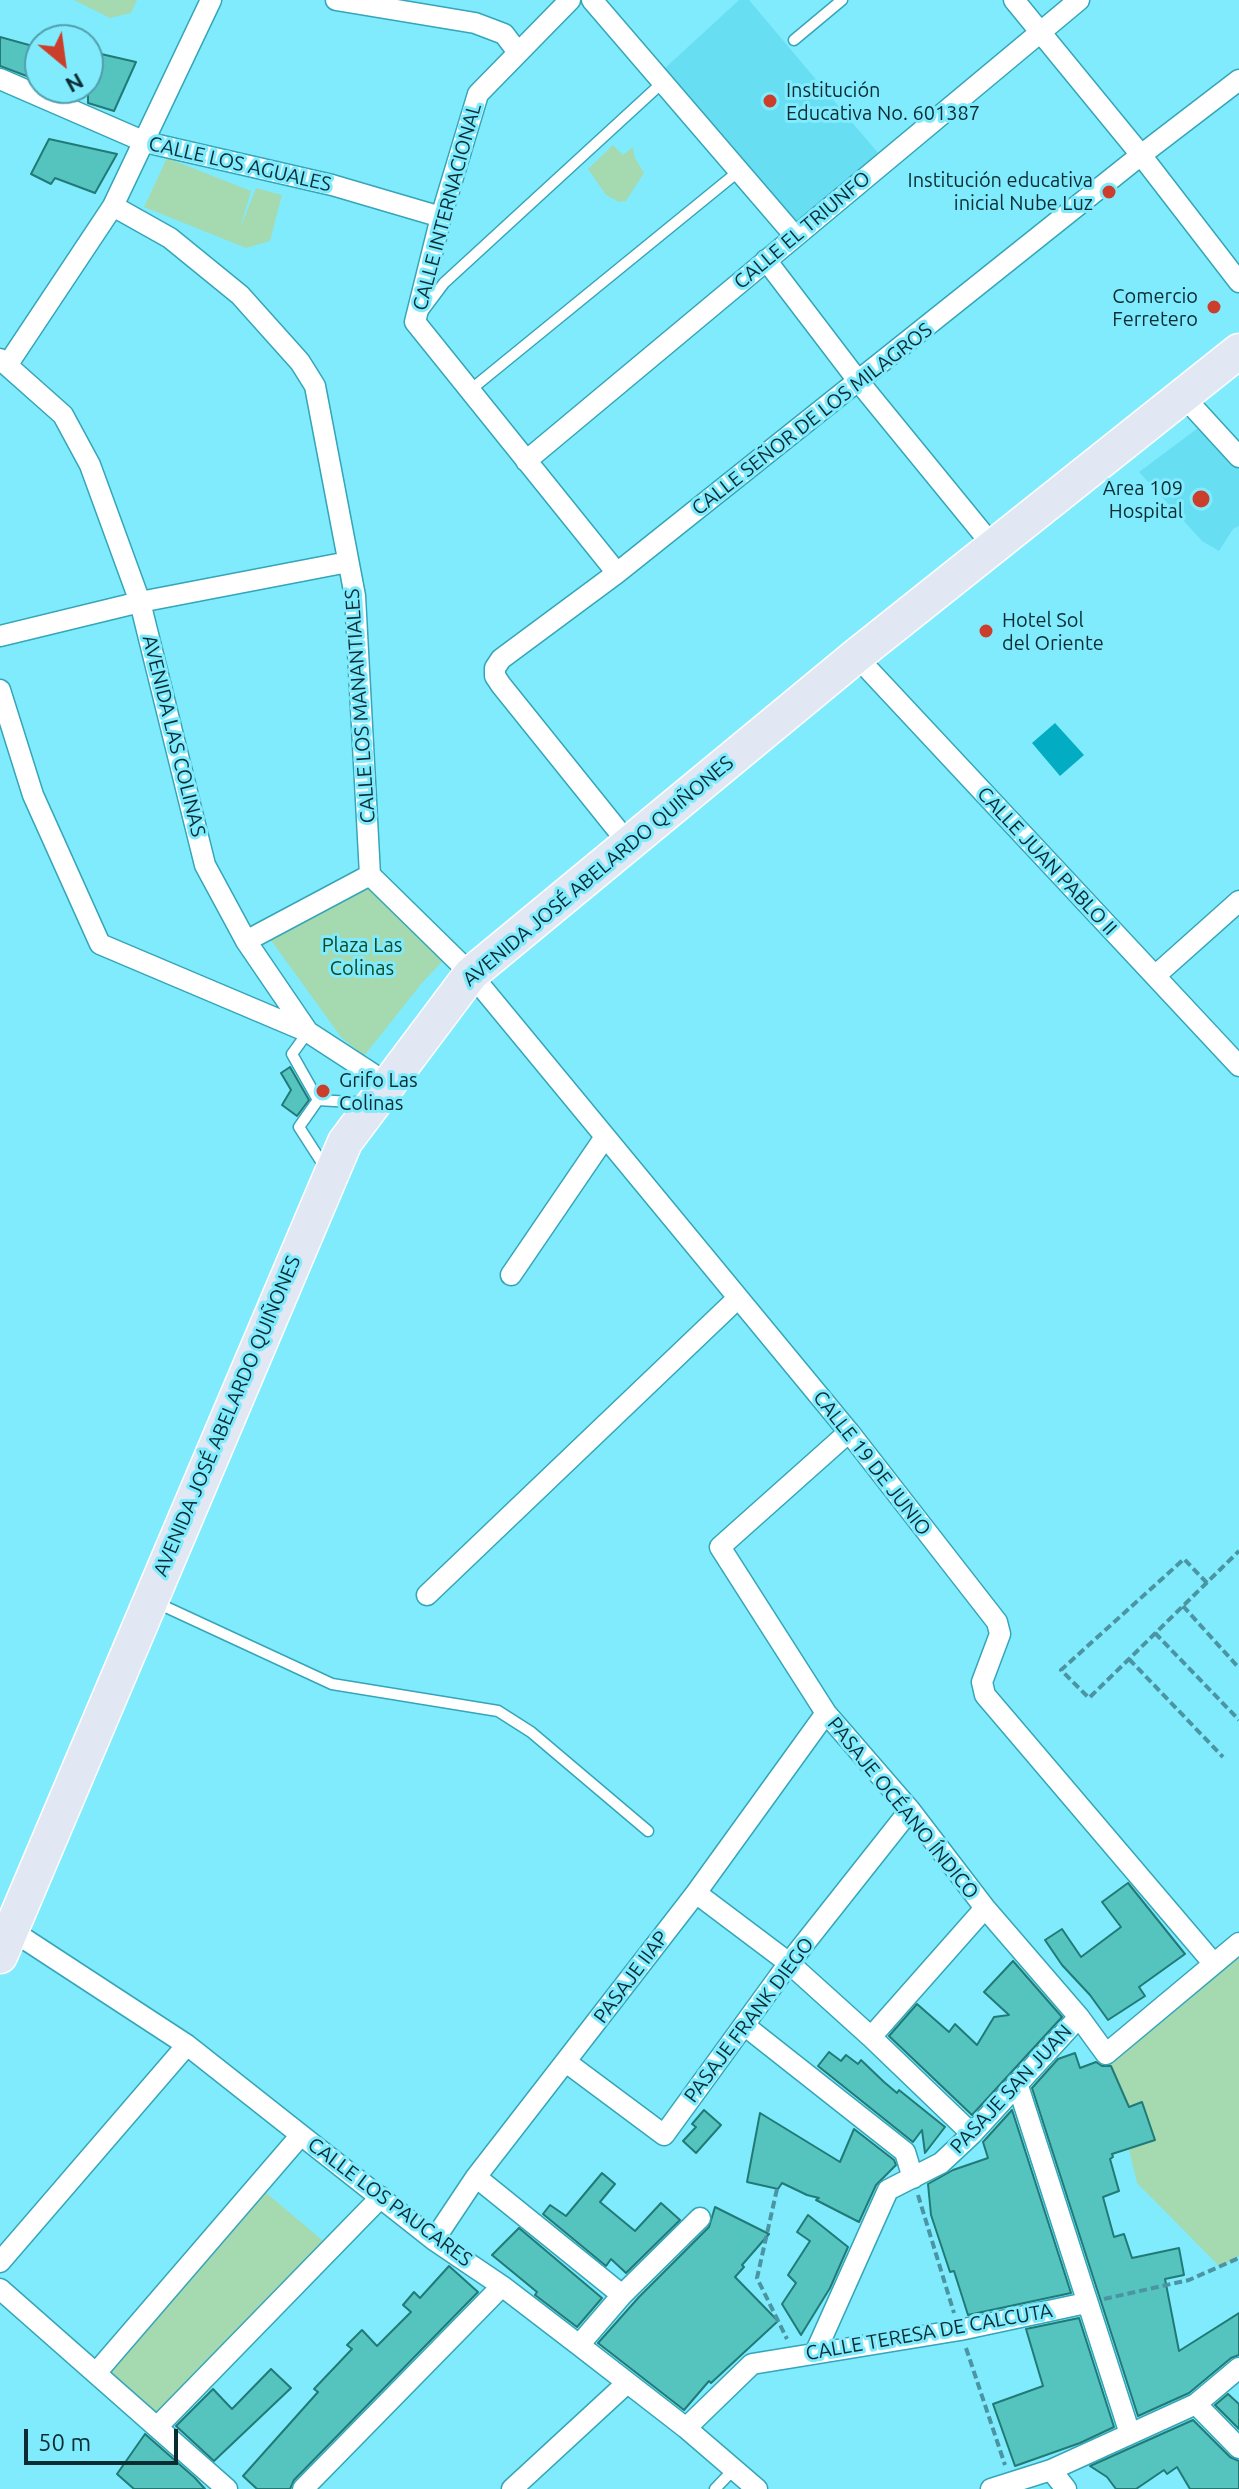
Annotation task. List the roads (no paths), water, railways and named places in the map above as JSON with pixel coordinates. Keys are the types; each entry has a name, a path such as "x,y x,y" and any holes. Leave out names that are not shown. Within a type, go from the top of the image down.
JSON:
{"main road":[{"name":"AVENIDA JOSÉ ABELARDO QUIÑONES","path":"6,1943 345,1142 471,974 856,656 1239,351"}],"street":[{"path":"4,362 113,206 211,0"},
{"path":"336,0 475,23 504,34 517,51"},
{"name":"CALLE INTERNACIONAL","path":"570,0 478,94 441,217 415,322 617,573"},
{"path":"592,0 794,235"},
{"path":"1014,0 1141,155 1239,282"},
{"name":"CALLE EL TRIUNFO","path":"526,461 1079,0"},
{"name":"CALLE LOS AGUALES","path":"0,79 145,142 332,185 441,217"},
{"name":"CALLE SEÑOR DE LOS MILAGROS","path":"628,843 501,685 495,676 495,668 501,659 617,573 1239,80"},
{"name":"CALLE LOS MANANTIALES","path":"113,206 170,238 240,295 300,362 315,386 355,596 370,875"},
{"path":"766,260 859,382 993,546"},
{"name":"AVENIDA LAS COLINAS","path":"4,362 63,415 90,465 140,602 205,865 246,941 308,1032 380,1094"},
{"path":"1184,397 1239,457"},
{"path":"0,636 140,602 348,562"},
{"name":"CALLE JUAN PABLO II","path":"856,656 1239,1066"},
{"path":"0,690 33,795 100,944 308,1032"},
{"path":"246,941 370,875 471,974"},
{"path":"1155,976 1239,901"},
{"name":"CALLE 19 DE JUNIO","path":"471,974 849,1432 997,1622 1000,1634 982,1682 985,1695 1214,1964"},
{"path":"511,1275 605,1137"},
{"path":"427,1595 738,1298"},
{"name":"PASAJE OCÉANO ÍNDICO","path":"849,1432 720,1547 826,1713 910,1810 985,1908 1079,2017 1106,2054 1214,1964"},
{"name":"PASAJE IIAP","path":"434,2240 476,2177 696,1893 826,1713"},
{"name":"PASAJE FRANK DIEGO","path":"566,2062 664,2135 789,1963 910,1810"},
{"path":"696,1893 789,1963 972,2134"},
{"path":"871,2037 985,1908"},
{"name":"CALLE LOS PAUCARES","path":"6,1943 187,2045 434,2240 502,2286 686,2428 757,2489"},
{"path":"1214,1964 1239,1943"},
{"name":"PASAJE SAN JUAN","path":"806,2353 888,2190 941,2163 972,2134 1079,2017"},
{"path":"744,2025 905,2152 913,2178"},
{"path":"0,2262 187,2045"},
{"path":"1017,2083 1130,2434"},
{"path":"96,2373 301,2135"},
{"path":"476,2177 622,2295"},
{"path":"157,2427 381,2197"},
{"path":"579,2345 622,2295 700,2218"},
{"path":"303,2489 502,2286"},
{"path":"0,2289 227,2489"},
{"name":"CALLE TERESA DE CALCUTA","path":"686,2428 752,2364 960,2330 1086,2303"},
{"path":"991,2489 1051,2470 1196,2404 1239,2368"},
{"path":"512,2489 627,2383"},
{"path":"1196,2404 1239,2448"},
{"path":"1051,2470 1066,2489"}],"lane":[{"path":"794,40 842,0"},
{"path":"415,322 444,283 663,82"},
{"path":"469,391 739,171"},
{"path":"308,1032 292,1054 318,1100"},
{"path":"330,1176 299,1127 318,1100 380,1094"},
{"path":"149,1600 332,1684 498,1711 531,1732 648,1831"},
{"path":"715,2489 734,2469"}],"place":[{"name":"Institución Educativa No. 601387","path":"770,101"},
{"name":"Institución educativa inicial Nube Luz","path":"1109,192"},
{"name":"Comercio Ferretero","path":"1214,307"},
{"name":"Area 109 Hospital","path":"1201,499"},
{"name":"Hotel Sol del Oriente","path":"986,631"},
{"name":"Grifo Las Colinas","path":"323,1091"}],"park label":[{"name":"Plaza Las Colinas","path":"362,956"}]}
